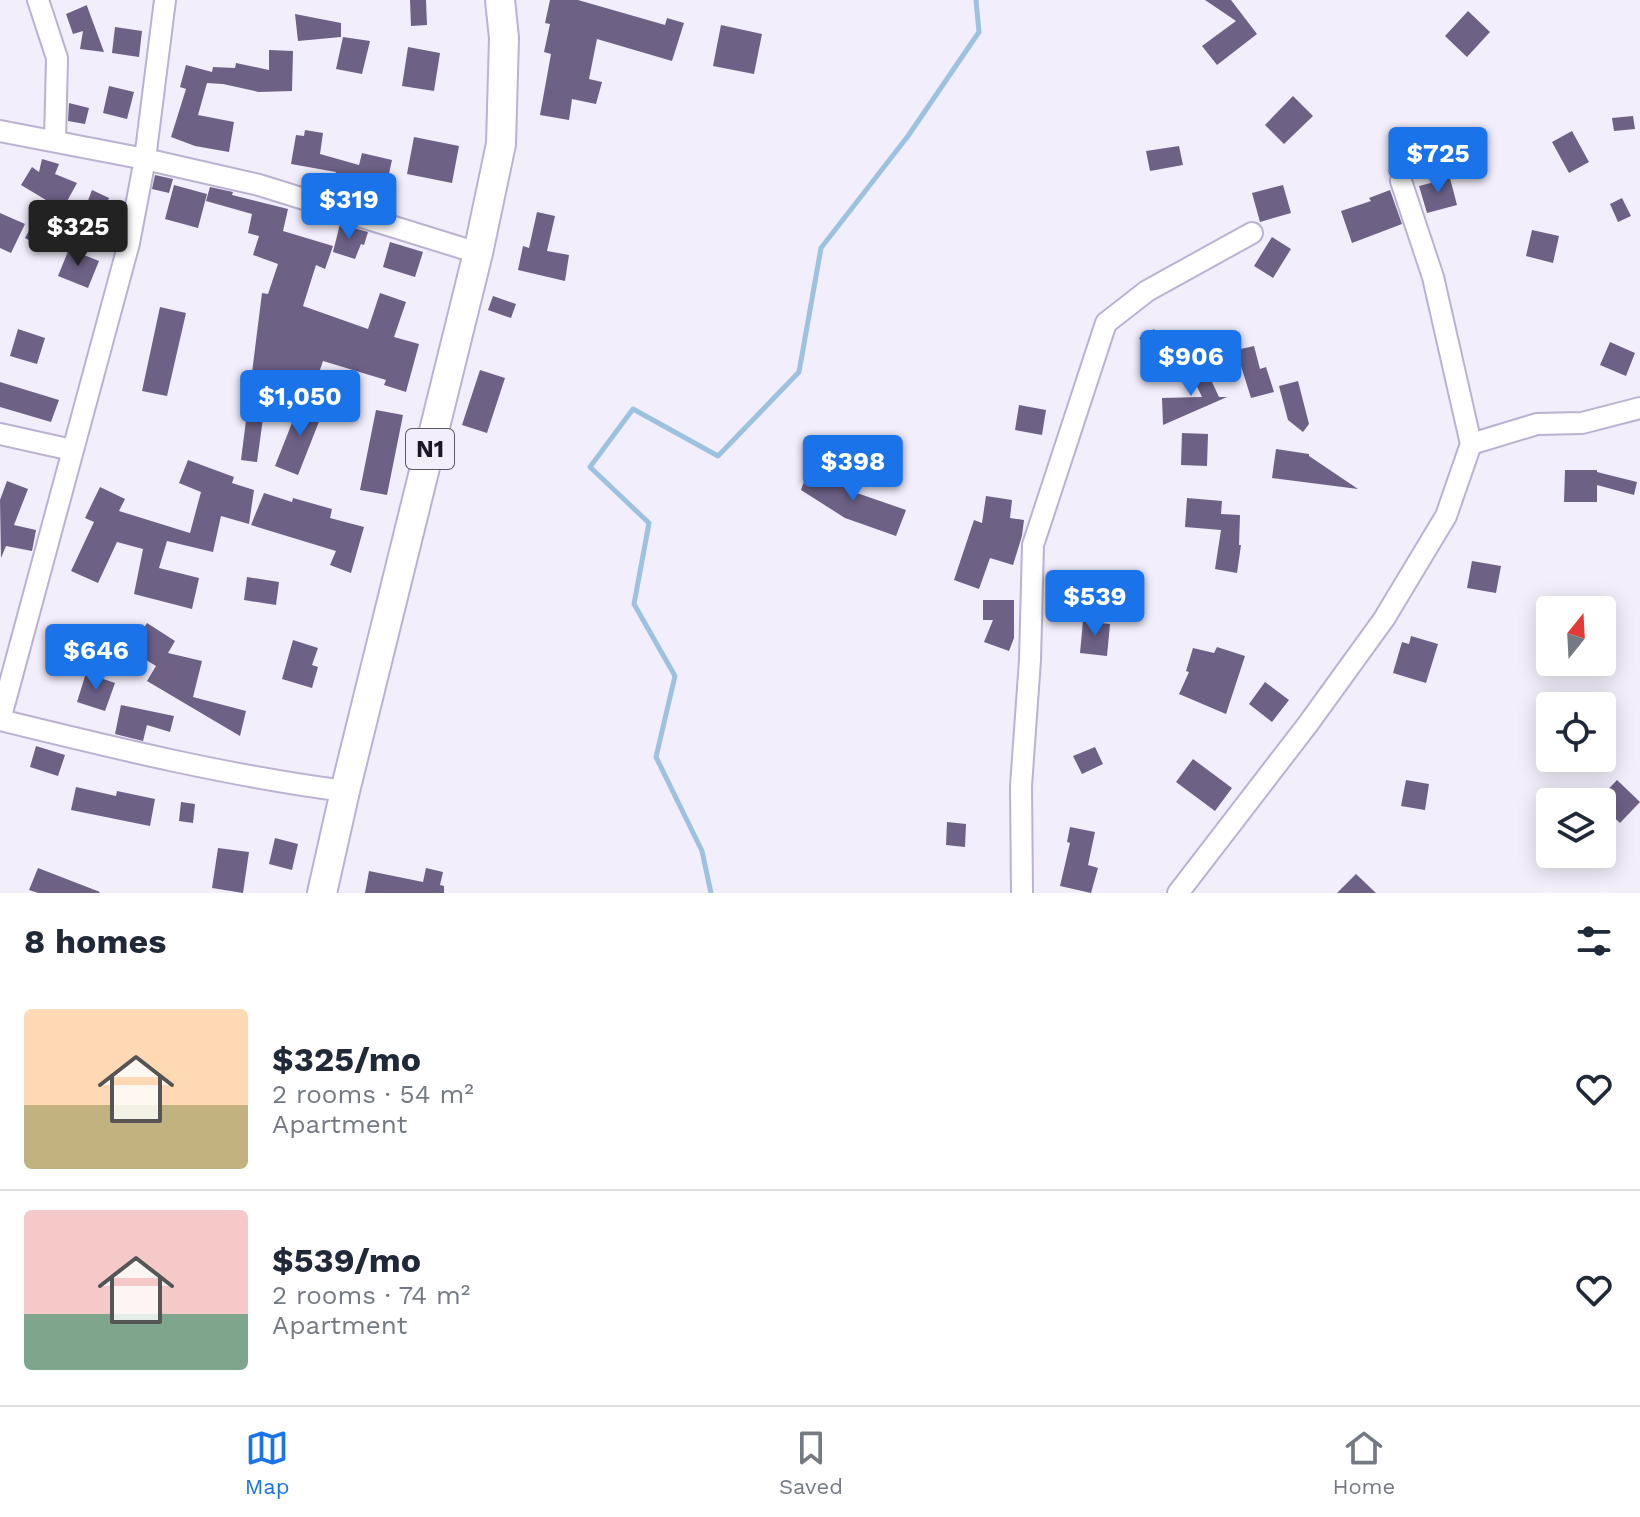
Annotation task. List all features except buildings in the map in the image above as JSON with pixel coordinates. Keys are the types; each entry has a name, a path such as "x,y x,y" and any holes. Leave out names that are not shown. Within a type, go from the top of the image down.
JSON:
{"highway":[{"name":"N1","path":"322,893 478,253 501,144 504,38 500,0"}],"street":[{"path":"38,0 57,58 55,141"},
{"path":"165,0 145,159 129,243 0,720 276,782 345,791"},
{"path":"0,131 259,185 478,253"},
{"path":"1178,893 1384,619 1446,516 1471,444 1433,277 1401,181"},
{"path":"1022,893 1021,786 1030,660 1033,545 1106,323 1147,291 1252,233"},
{"path":"1471,444 1537,424 1582,423 1640,408"},
{"path":"0,434 72,450"}],"waterway":[{"path":"711,893 702,851 656,757 675,676 634,604 649,523 590,467 633,409 718,456 799,372 821,248 908,136 979,32 976,0"}]}
